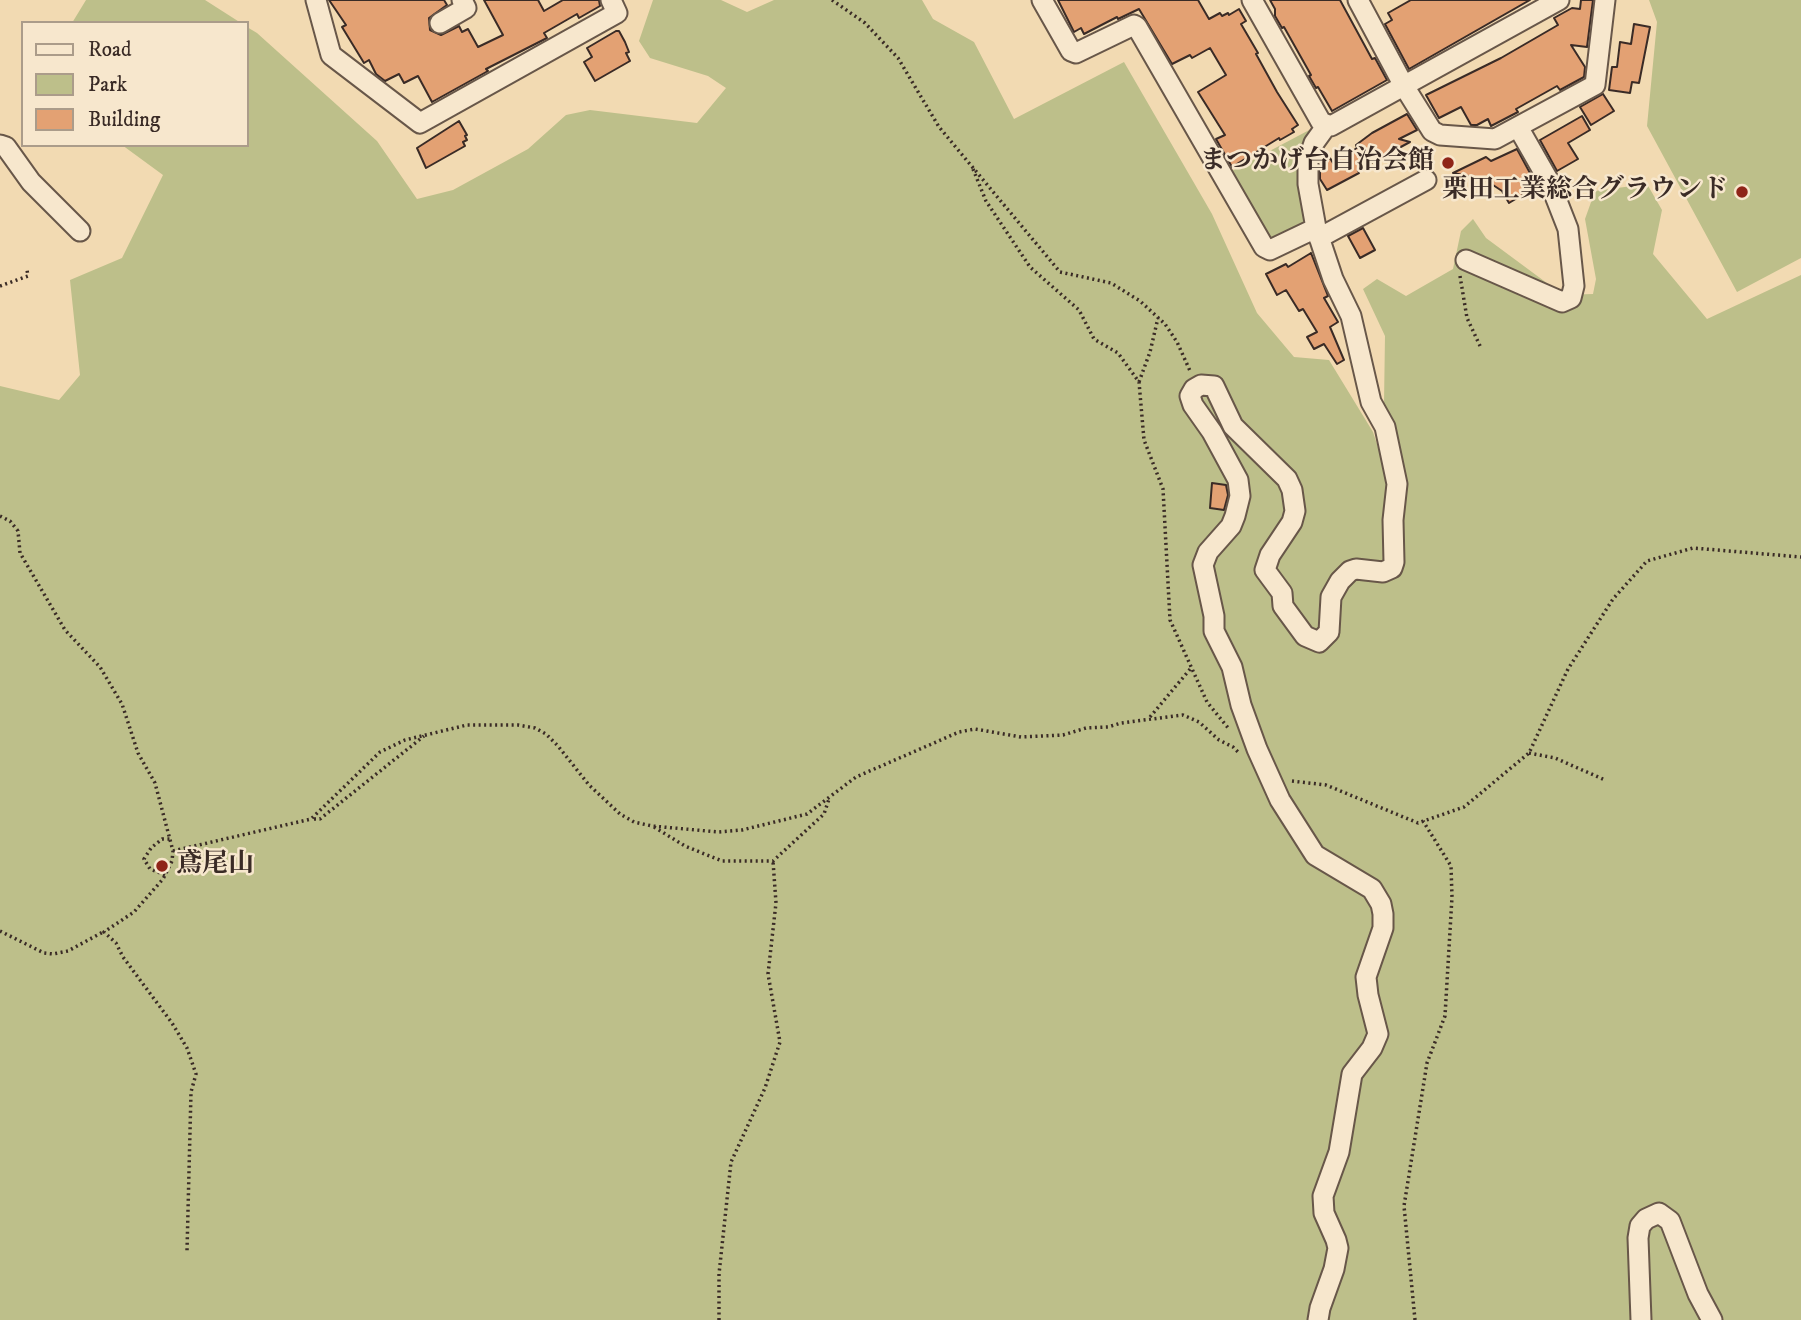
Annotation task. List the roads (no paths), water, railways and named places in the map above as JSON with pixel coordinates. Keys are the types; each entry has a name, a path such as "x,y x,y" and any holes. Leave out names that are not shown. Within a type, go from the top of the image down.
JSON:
{"street":[{"path":"316,0 331,55 420,124 617,13 611,0"},
{"path":"440,23 466,8 462,0"},
{"path":"1042,0 1071,51 1076,53 1134,24 1137,27 1264,247 1270,250 1317,233 1426,180"},
{"path":"1252,0 1321,122 1327,125 1404,86 1559,0"},
{"path":"1363,2 1404,86 1432,131 1440,135 1495,139 1595,85 1605,0"},
{"path":"1318,1320 1338,1248 1324,1213 1324,1196 1339,1152 1352,1074 1372,1048 1378,1034 1366,976 1382,928 1383,915 1381,904 1372,889 1315,855 1269,778 1241,705 1232,667 1214,631 1214,616 1203,565 1208,552 1231,526 1240,496 1233,468 1190,397 1198,387 1208,384 1214,386 1233,426 1287,479 1292,491 1292,522 1270,555 1265,570 1282,593 1283,606 1305,636 1319,642 1329,632 1331,597 1340,581 1356,569 1383,572 1392,568 1397,484 1385,427 1370,402 1351,316 1333,279 1317,233 1308,184 1308,161 1314,143 1327,125"},
{"path":"1466,260 1562,302 1571,298 1574,286 1568,229 1550,183 1518,127"},
{"path":"0,145 6,148 30,182 80,232"},
{"path":"1641,1320 1638,1238 1640,1226 1646,1219 1659,1213 1671,1221 1698,1294 1712,1320"}],"place":[{"name":"まつかげ台自治会館","path":"1448,163"},
{"name":"栗田工業総合グラウンド","path":"1742,192"},
{"name":"鳶尾山","path":"162,866"}]}
